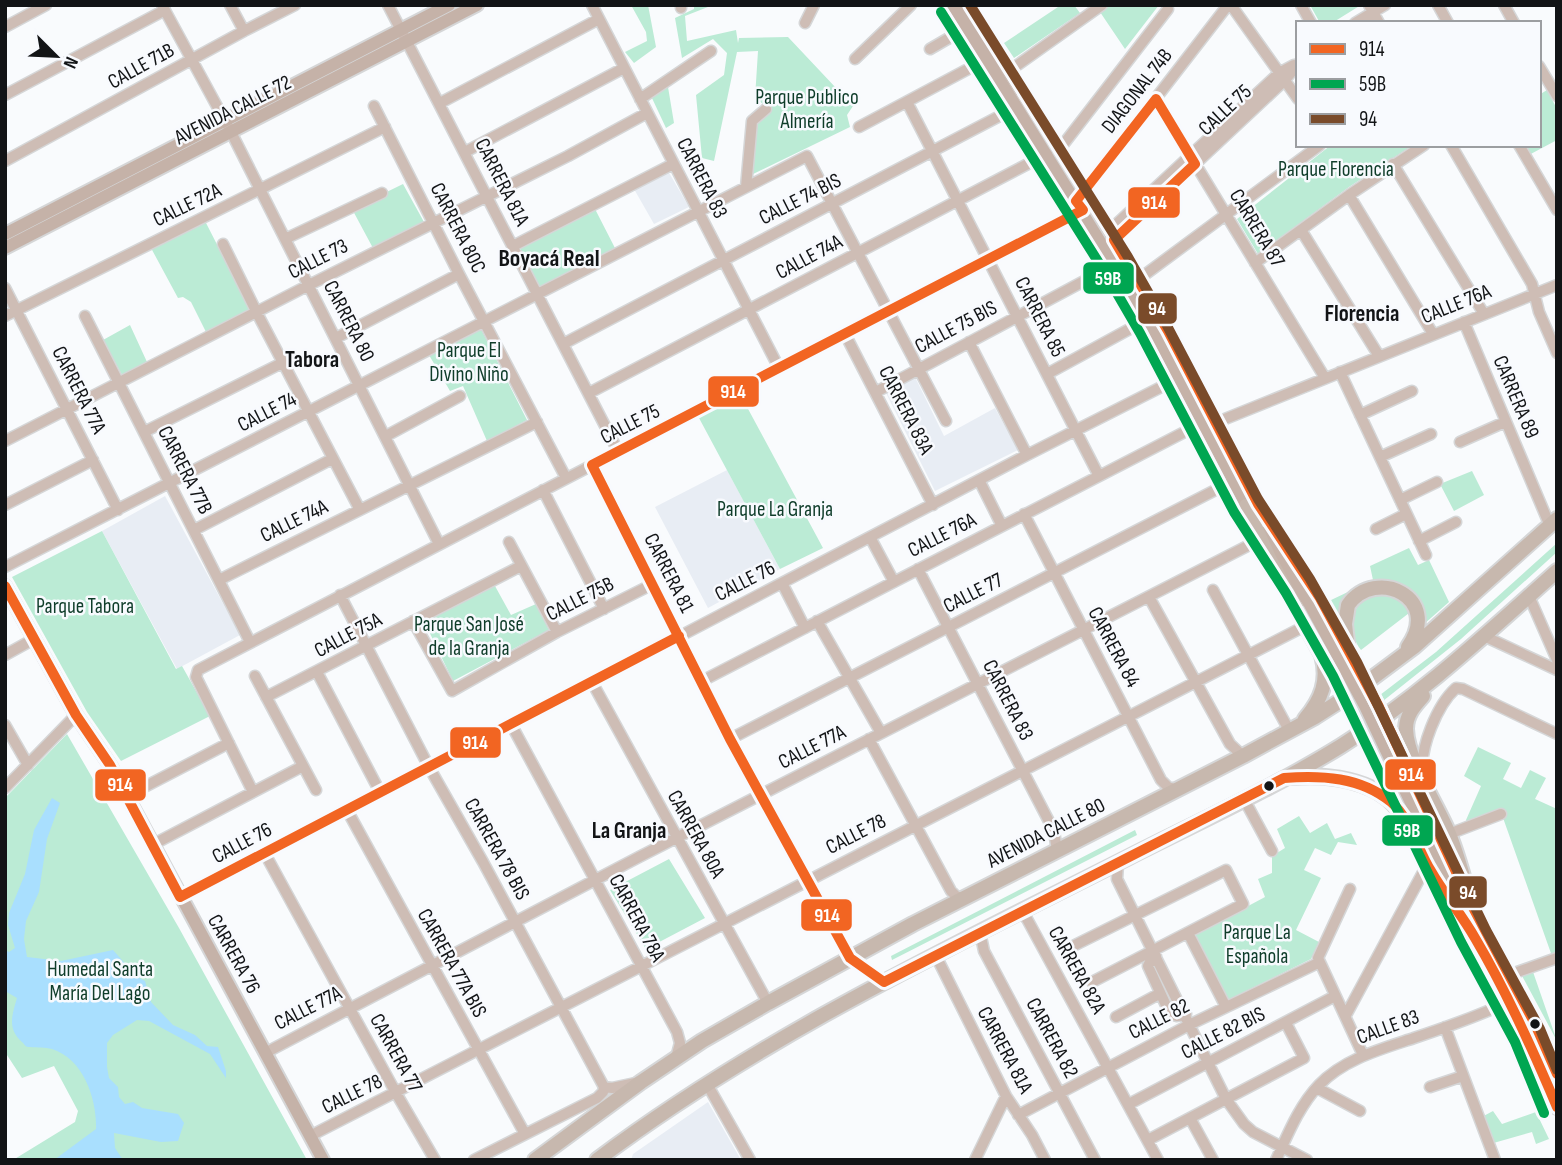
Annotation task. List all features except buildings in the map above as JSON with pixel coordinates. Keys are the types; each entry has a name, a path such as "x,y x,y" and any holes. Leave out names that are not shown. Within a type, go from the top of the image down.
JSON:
{"highway":[{"path":"1246,506 1322,654 1326,670 1325,684 1319,701 1293,730"},
{"name":"AVENIDA CALLE 80","path":"535,1160 640,1082 768,1003 964,898 1293,730 1351,694 1399,659 1553,523"},
{"path":"597,1160 707,1084 884,982 1244,799 1351,739 1446,671 1557,571"},
{"path":"1348,651 1346,611 1357,596 1384,588 1405,594 1414,603 1419,621 1415,638 1399,659"},
{"path":"1446,671 1412,707 1407,717 1407,736 1442,843 1470,902"},
{"path":"1284,778 1333,778 1355,783 1390,801 1401,813 1427,865 1474,936"}],"main road":[{"name":"AVENIDA CALLE 72","path":"405,36 449,5"},
{"name":"AVENIDA CALLE 72","path":"5,247 405,36 477,5"},
{"path":"953,5 1017,107 1053,152"},
{"path":"966,5 1009,71 1149,318 1179,378 1348,651 1379,707 1442,843 1474,936 1528,1036 1557,1108"},
{"name":"AVENIDA CALLE 72","path":"5,234 228,127"},
{"path":"1081,200 1115,241 1178,349 1246,506"},
{"path":"1263,538 1314,600 1365,706 1442,843"},
{"name":"CARRERA 76","path":"5,586 76,715 110,765 323,1160"},
{"path":"1470,902 1535,1024 1557,1075"}],"street":[{"path":"5,27 46,5"},
{"path":"230,5 244,31"},
{"name":"CALLE 71B","path":"5,161 295,5"},
{"name":"CARRERA 81A","path":"388,5 618,451"},
{"name":"CARRERA 83","path":"592,5 779,368"},
{"path":"805,23 814,5"},
{"path":"855,59 911,5"},
{"path":"1009,71 1087,9 1102,5"},
{"path":"1230,5 1296,96"},
{"name":"DIAGONAL 74B","path":"1081,200 1230,5"},
{"path":"1301,5 1310,21"},
{"path":"1357,21 1371,9 1385,5"},
{"path":"1438,5 1447,21"},
{"path":"1503,5 1513,21"},
{"path":"5,95 164,8"},
{"name":"CARRERA 80","path":"164,8 361,386 439,544"},
{"path":"1053,152 1168,9"},
{"path":"440,103 599,19"},
{"path":"930,49 968,27"},
{"path":"640,99 711,51"},
{"path":"859,127 988,59"},
{"name":"CALLE 75","path":"1115,241 1193,160 1296,65"},
{"path":"465,152 624,68"},
{"path":"1541,69 1557,96"},
{"name":"CARRERA 87","path":"1156,99 1325,378"},
{"name":"CARRERA 85","path":"907,102 1099,476"},
{"name":"CARRERA 80C","path":"374,106 566,478"},
{"name":"CALLE 74 BIS","path":"563,344 1017,107"},
{"path":"746,187 752,121 766,109"},
{"name":"CALLE 73","path":"5,441 309,285 488,197 647,113"},
{"name":"CALLE 72A","path":"5,316 386,127"},
{"path":"1139,279 1317,147"},
{"path":"1255,263 1421,147"},
{"path":"1452,147 1532,284 1539,312 1557,353"},
{"path":"1520,147 1557,210"},
{"name":"CALLE 74A","path":"589,393 1053,152"},
{"name":"CALLE 74","path":"5,567 807,156 833,203"},
{"path":"513,246 673,163"},
{"path":"1393,164 1484,314"},
{"path":"285,239 382,193"},
{"path":"1349,195 1433,334"},
{"name":"CALLE 75","path":"229,743 196,677 198,670 988,260 1081,200"},
{"path":"833,203 946,421"},
{"path":"1301,230 1379,356"},
{"path":"1115,241 1116,264"},
{"path":"223,244 360,510"},
{"name":"CALLE 75 BIS","path":"876,392 1116,264"},
{"path":"336,338 459,274"},
{"name":"CALLE 76A","path":"700,682 1024,514 1208,423 1557,285"},
{"name":"CARRERA 77A","path":"5,289 118,510"},
{"name":"CARRERA 77B","path":"85,316 250,642"},
{"path":"1047,374 1149,318"},
{"name":"CARRERA 89","path":"1464,322 1505,422 1553,523"},
{"name":"CARRERA 83A","path":"845,334 933,505"},
{"path":"969,342 1027,455"},
{"path":"144,432 282,363"},
{"path":"1340,372 1426,555"},
{"name":"CALLE 76","path":"180,897 1179,378"},
{"path":"1360,415 1412,391"},
{"path":"386,436 460,396"},
{"name":"CALLE 74A","path":"219,580 537,422"},
{"path":"1460,442 1505,422"},
{"path":"1380,457 1431,434"},
{"path":"194,530 332,459"},
{"path":"5,505 93,460"},
{"name":"CARRERA 81","path":"592,465 700,682 850,958 884,982"},
{"path":"979,480 1002,526"},
{"name":"CALLE 77","path":"730,739 1233,481"},
{"path":"1400,500 1437,482"},
{"path":"543,490 604,609"},
{"name":"CARRERA 84","path":"1024,514 1161,780 1168,787 1177,790"},
{"path":"1376,529 1406,514"},
{"path":"1419,541 1456,522"},
{"path":"870,537 894,582"},
{"name":"CALLE 77A","path":"265,1053 676,838 1263,538"},
{"path":"509,542 557,632"},
{"name":"CALLE 75A","path":"266,697 521,566"},
{"name":"CARRERA 83","path":"918,569 1054,831 1057,851"},
{"path":"782,583 805,628"},
{"name":"CALLE 75B","path":"413,621 452,691 557,632 653,584"},
{"path":"1213,590 1293,730"},
{"name":"CARRERA 78 BIS","path":"341,595 429,767 604,1087"},
{"path":"1529,596 1557,660"},
{"path":"1149,597 1230,744 1243,756"},
{"path":"817,621 881,733"},
{"name":"CALLE 78","path":"310,1136 1307,625"},
{"path":"1486,637 1557,670"},
{"path":"5,654 34,639"},
{"path":"317,672 380,792"},
{"path":"255,676 316,790"},
{"name":"CARRERA 80A","path":"592,682 768,1003"},
{"path":"1424,783 1422,761 1431,728 1452,691 1463,689 1557,734"},
{"path":"5,788 76,715"},
{"name":"CARRERA 78A","path":"511,724 680,1037 676,1059"},
{"path":"5,725 28,765"},
{"path":"869,739 951,891 964,898"},
{"path":"127,796 229,743 253,792"},
{"path":"152,845 303,766"},
{"path":"1244,799 1272,851"},
{"name":"CARRERA 77A BIS","path":"347,810 525,1134"},
{"path":"1442,843 1502,814"},
{"name":"CARRERA 77","path":"264,852 435,1160"},
{"path":"1118,863 1117,879 1226,1099 1252,1132 1307,1160"},
{"path":"1346,1015 1427,865"},
{"path":"1075,945 1226,870 1243,904 1155,953 1092,982"},
{"path":"1350,889 1318,960 1363,1055"},
{"name":"CARRERA 82A","path":"1020,912 1027,919 1158,1160"},
{"name":"CARRERA 82","path":"980,932 984,951 1095,1160"},
{"path":"1188,933 1226,1007"},
{"path":"1155,953 1148,966 1159,994 1170,1014 1185,1014"},
{"name":"CARRERA 81A","path":"936,956 1006,1096 1045,1160"},
{"path":"1508,975 1557,958"},
{"name":"CALLE 82","path":"1018,1115 1318,960"},
{"path":"1116,1017 1159,994"},
{"name":"CALLE 82 BIS","path":"1129,1104 1335,996"},
{"name":"CALLE 83","path":"1276,1160 1303,1105 1334,1073 1363,1055 1512,1005"},
{"path":"1148,1140 1304,1058 1286,1023"},
{"path":"1444,1027 1495,1160"},
{"path":"1430,1087 1463,1076"},
{"path":"474,1160 597,1098 604,1087 640,1082"},
{"path":"707,1084 751,1160"},
{"path":"1317,1088 1360,1111"},
{"path":"975,1160 1006,1096"},
{"path":"1190,1118 1213,1160"}],"shaded area":[{"path":"668,171 689,207 654,224 634,189"},
{"path":"915,377 944,436 995,408 1018,450 935,491 885,391"},
{"path":"727,470 780,569 708,608 655,507"},
{"path":"165,496 240,635 177,669 102,531"},
{"path":"708,1102 741,1160 631,1160 633,1154"}],"green space":[{"path":"631,5 648,5 656,47 634,63 625,52 647,41 646,32"},
{"name":"Parque Publico Almería","path":"694,5 713,5 685,16 687,41 736,30 738,43 739,38 788,37 853,106 847,115 850,127 751,175 756,124 771,110 755,98 758,51 737,52 714,161 702,158 696,95 724,75 727,53 713,39 682,58 675,18 694,9"},
{"path":"1061,5 1074,5 1080,13 1014,58 1004,43"},
{"path":"1110,5 1159,5 1125,49 1100,12"},
{"path":"1310,5 1361,5 1335,21 1319,21"},
{"path":"668,87 674,123 666,128 651,96"},
{"path":"1547,90 1557,109 1557,140 1527,156 1522,147 1541,147 1541,94"},
{"name":"Parque Florencia","path":"1328,147 1410,147 1349,187 1258,254 1237,219"},
{"path":"403,184 424,222 374,250 352,209"},
{"path":"595,209 616,250 541,289 520,249"},
{"path":"205,221 251,311 207,334 191,302 183,297 178,298 151,248"},
{"path":"130,325 147,362 122,375 103,340"},
{"name":"Parque El Divino Niño","path":"481,329 527,420 487,441 463,386 450,391 429,355"},
{"name":"Parque La Granja","path":"740,394 823,548 780,569 699,418"},
{"path":"1472,471 1484,495 1454,511 1440,484"},
{"name":"Parque Tabora","path":"102,531 176,669 182,666 210,716 121,761 87,712 12,577"},
{"path":"1557,543 1557,552 1461,639 1383,701 1380,695 1436,652"},
{"path":"1409,548 1418,565 1429,560 1449,602 1423,625 1421,605 1410,590 1403,585 1385,581 1370,584 1353,595 1342,604 1338,617 1329,601 1373,580 1370,566"},
{"name":"Parque San José de la Granja","path":"495,586 511,615 536,604 549,630 453,681 424,621"},
{"path":"1394,593 1413,610 1361,650 1352,629 1356,609 1366,597"},
{"name":"Humedal Santa María Del Lago","path":"67,734 179,928 307,1160 13,1160 75,1122 78,1111 54,1066 22,1078 5,1052 5,798"},
{"path":"1478,747 1511,763 1503,779 1521,788 1530,770 1546,778 1535,799 1557,809 1557,958 1553,959 1502,815 1469,826 1466,820 1481,786 1464,776"},
{"name":"Parque La Española","path":"1299,816 1310,833 1327,823 1335,839 1351,833 1357,845 1338,842 1331,855 1315,848 1304,870 1321,878 1296,930 1319,942 1311,959 1226,1001 1194,935 1265,897 1258,879 1272,873 1272,856 1285,848 1277,829"},
{"path":"1135,830 1137,835 892,960 891,956"},
{"path":"669,859 705,918 646,949 610,890"},
{"path":"1532,969 1557,1041 1521,974"},
{"path":"1493,1111 1502,1124 1536,1112 1549,1139 1536,1144 1532,1132 1490,1144 1478,1119"}],"water":[{"path":"52,798 60,803 47,839 39,892 26,921 24,939 27,957 61,961 113,950 137,977 145,981 151,1002 173,1025 195,1035 207,1046 218,1047 226,1071 226,1078 210,1054 149,1021 137,1020 113,1035 107,1043 107,1067 109,1078 118,1087 119,1097 125,1104 133,1102 142,1108 178,1114 184,1123 178,1141 161,1142 114,1133 115,1148 123,1160 54,1160 96,1129 91,1094 80,1071 63,1054 49,1048 26,1046 17,1037 12,1022 17,998 5,991 5,950 9,952 15,948 8,925 9,913 25,874 34,830"}],"transit line":[{"name":"94","path":"970,5 1128,257 1258,499 1310,579 1357,662 1486,930 1540,1029 1557,1070"},
{"name":"59B","path":"941,12 1104,271 1140,333 1234,512 1286,593 1333,676 1461,942 1515,1042 1544,1113"},
{"name":"914","path":"1557,1074 1535,1024 1470,902 1379,707 1320,598 1258,504 1168,331 1114,240 1195,164 1156,99 1076,201 1083,210 592,465 730,739 850,958 884,982 1284,778 1340,779 1367,787 1379,794 1391,802 1404,817 1431,871 1470,929 1498,979 1557,1107"},
{"name":"914","path":"5,586 76,715 110,765 180,897 679,636"}],"district":[{"name":"Boyacá Real","path":"549,258"},
{"name":"Florencia","path":"1362,314"},
{"name":"Tabora","path":"312,360"},
{"name":"La Granja","path":"629,831"}]}
